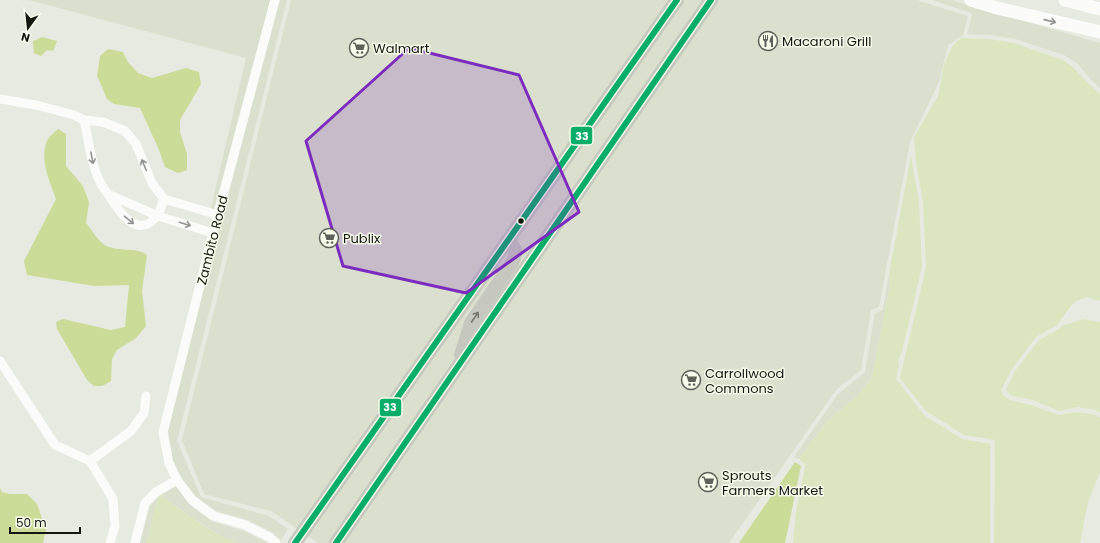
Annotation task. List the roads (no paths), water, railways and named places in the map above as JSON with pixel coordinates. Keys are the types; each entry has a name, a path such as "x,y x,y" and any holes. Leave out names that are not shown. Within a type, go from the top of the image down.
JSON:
{"main road":[{"path":"295,543 677,0"},
{"path":"336,543 710,0"},
{"path":"690,30 705,19 720,0"},
{"path":"971,0 997,8 1100,32"},
{"path":"1065,0 1100,9"},
{"path":"458,367 471,323 516,256 513,246 507,241"}],"street":[{"name":"Zambito Road","path":"275,0 213,232 163,432 169,463 177,480 192,500 214,516 245,525 269,537 276,543"},
{"path":"0,99 36,104 74,115 84,120 103,122 124,131 136,144 152,183 164,199 218,215"},
{"path":"84,120 95,173 102,188 131,223 139,226 148,224 158,216 164,199"},
{"path":"108,194 158,216 213,232"},
{"path":"0,361 55,445 90,461 113,499 115,526 110,543"},
{"path":"90,461 131,432 144,413 146,396"},
{"path":"135,543 145,503 156,492 177,480"}],"place":[{"name":"Macaroni Grill","path":"768,41"},
{"name":"Walmart","path":"359,48"},
{"name":"Publix","path":"329,238"},
{"name":"Carrollwood Commons","path":"691,380"},
{"name":"Sprouts Farmers Market","path":"708,482"}]}
